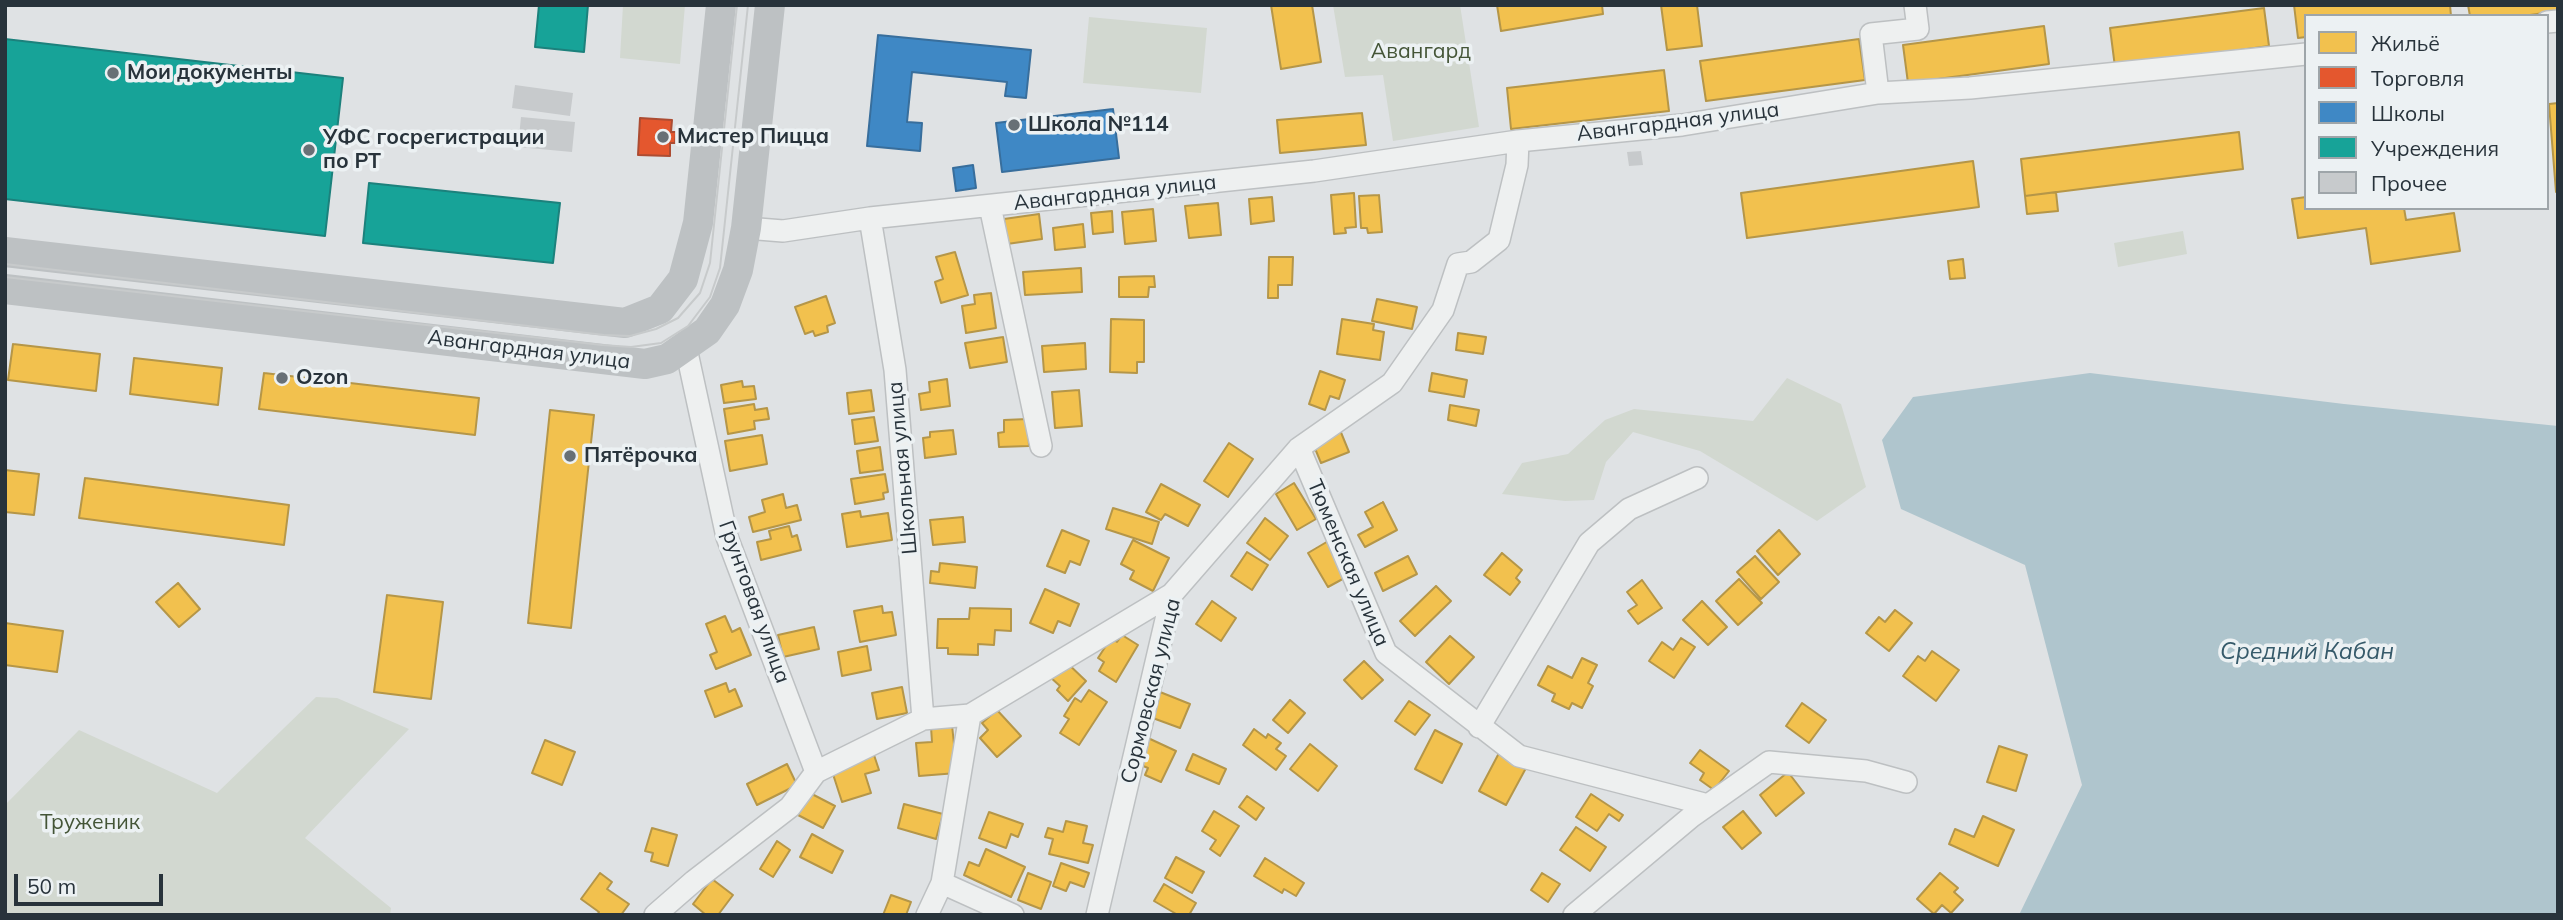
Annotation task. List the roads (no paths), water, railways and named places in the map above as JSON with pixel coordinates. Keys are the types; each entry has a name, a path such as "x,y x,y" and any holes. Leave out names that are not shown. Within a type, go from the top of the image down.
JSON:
{"main road":[{"name":"Авангардная улица","path":"5,252 625,323 660,309 683,279 698,223 721,5"},
{"path":"746,228 770,5"},
{"name":"Авангардная улица","path":"5,289 645,364 667,359 707,331 725,305 738,270 746,228"}],"street":[{"path":"1878,93 1871,34 1918,29 1915,5"},
{"name":"Авангардная улица","path":"746,228 783,231 870,218 1314,171 1518,141 1682,125 1878,93 1997,85 2304,54"},
{"name":"Сормовская улица","path":"1097,915 1172,594 1299,448 1392,383 1443,310 1458,264 1471,262 1499,240 1517,164 1518,141"},
{"path":"989,206 1041,446"},
{"name":"Школьная улица","path":"870,218 895,370 923,719"},
{"name":"Грунтовая улица","path":"686,348 727,537 816,772"},
{"name":"Тюменская улица","path":"1299,448 1385,653 1519,756 1708,805"},
{"path":"1479,727 1589,543 1629,509 1697,478"},
{"path":"655,915 694,881 790,807 816,772 923,719 970,715 1172,594"},
{"path":"927,915 942,883 970,715"},
{"path":"1574,915 1691,817 1769,762 1867,771 1906,782"},
{"path":"942,883 1013,915"}],"water":[{"name":"Средний Кабан","path":"2090,373 2344,404 2558,426 2558,915 2019,915 2082,785 2025,565 1901,509 1882,440 1913,397"}],"tram line":[{"path":"5,264 604,335 630,336 656,329 678,318 700,293 710,263 737,5"},
{"path":"5,277 602,345 631,347 661,343 688,326 710,297 720,268 748,5"}],"place":[{"name":"Мои документы","path":"113,73"},
{"name":"Школа №114","path":"1014,125"},
{"name":"Мистер Пицца","path":"663,137"},
{"name":"УФС госрегистрации по РТ","path":"309,150"},
{"name":"Ozon","path":"282,378"},
{"name":"Пятёрочка","path":"570,456"}],"park label":[{"name":"Авангард","path":"1421,52"},
{"name":"Труженик","path":"90,823"}]}
